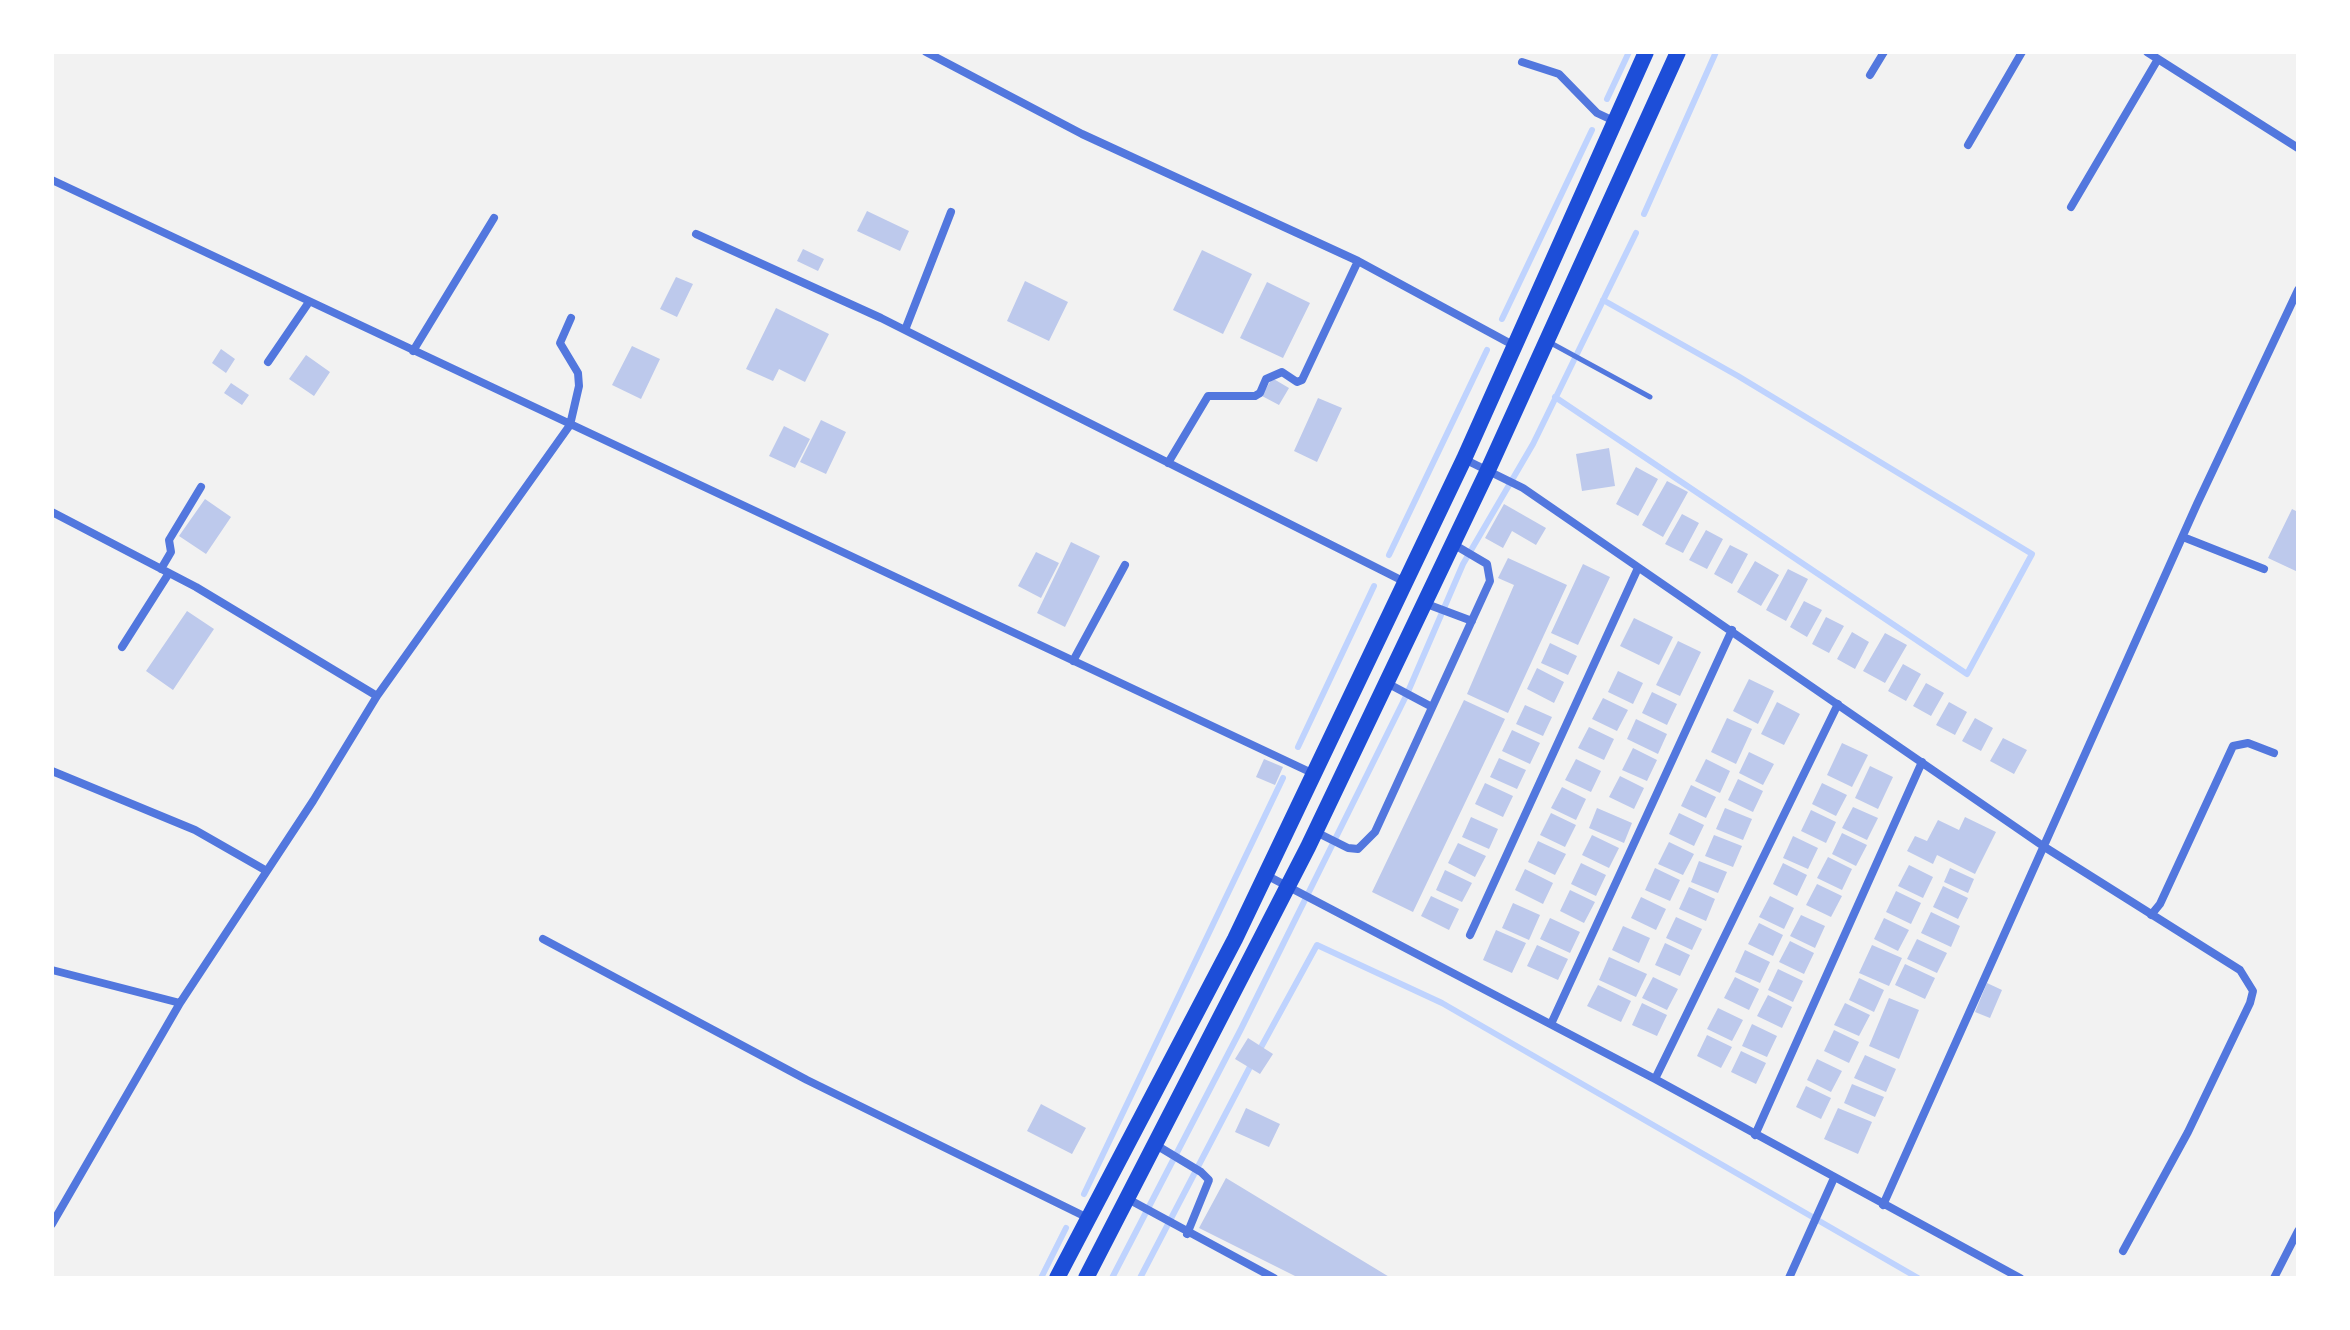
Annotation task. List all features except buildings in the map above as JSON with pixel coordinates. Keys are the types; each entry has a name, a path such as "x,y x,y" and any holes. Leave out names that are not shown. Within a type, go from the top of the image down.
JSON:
{"main road":[{"path":"1057,1278 1235,939 1403,581 1464,459 1646,52"},
{"path":"1086,1278 1134,1203 1163,1149 1320,835 1385,682 1423,602 1464,550 1547,341 1678,52"}],"street":[{"path":"926,52 1082,134 1358,261 1513,345"},
{"path":"1870,75 1884,52"},
{"path":"1968,145 2022,52"},
{"path":"2147,52 2298,148"},
{"path":"2071,207 2158,59"},
{"path":"1522,62 1559,74 1597,113 1615,121"},
{"path":"52,180 1312,773"},
{"path":"905,330 951,212"},
{"path":"413,351 494,218"},
{"path":"696,234 905,330 1403,581"},
{"path":"1168,463 1204,398 1255,396 1274,374 1282,372 1297,382 1302,380 1358,261"},
{"path":"1883,1205 2183,537 2298,290"},
{"path":"268,362 309,302"},
{"path":"52,1224 180,1003 313,801 377,696 570,425 579,386 578,373 560,343 571,318"},
{"path":"1464,459 1523,488 2043,846 2240,970 2253,991 2188,1132 2123,1251"},
{"path":"122,647 165,571 171,552 169,540 201,487"},
{"path":"52,512 165,571 377,696"},
{"path":"2183,537 2264,569"},
{"path":"1320,835 1337,844 1358,849 1375,832 1491,574 1487,564 1464,550"},
{"path":"1073,661 1125,565"},
{"path":"1470,935 1638,568"},
{"path":"1423,602 1472,621"},
{"path":"1551,1024 1732,630"},
{"path":"1385,682 1432,707"},
{"path":"1655,1079 1838,704"},
{"path":"2151,915 2160,904 2233,746 2248,743 2274,753"},
{"path":"1755,1135 1922,762"},
{"path":"52,771 195,830 265,870"},
{"path":"1264,874 1655,1079 2020,1278"},
{"path":"543,939 807,1080 1088,1218"},
{"path":"52,970 180,1003"},
{"path":"1163,1149 1206,1176 1209,1186 1187,1234"},
{"path":"1789,1278 1834,1178"},
{"path":"1134,1203 1274,1278"},
{"path":"2274,1278 2298,1231"}],"lane":[{"path":"1547,341 1650,397"}],"waterway":[{"path":"1607,99 1629,52"},
{"path":"1644,214 1716,52"},
{"path":"1502,319 1592,130"},
{"path":"1112,1278 1241,1029 1407,694 1463,564 1533,444 1636,233"},
{"path":"1555,397 1967,674 2032,554 1738,376 1603,300"},
{"path":"1389,555 1487,350"},
{"path":"1298,747 1374,586"},
{"path":"1084,1194 1283,778"},
{"path":"1259,1051 1317,945 1442,1003 1918,1278"},
{"path":"1140,1278 1253,1061"},
{"path":"1041,1278 1066,1228"}]}
